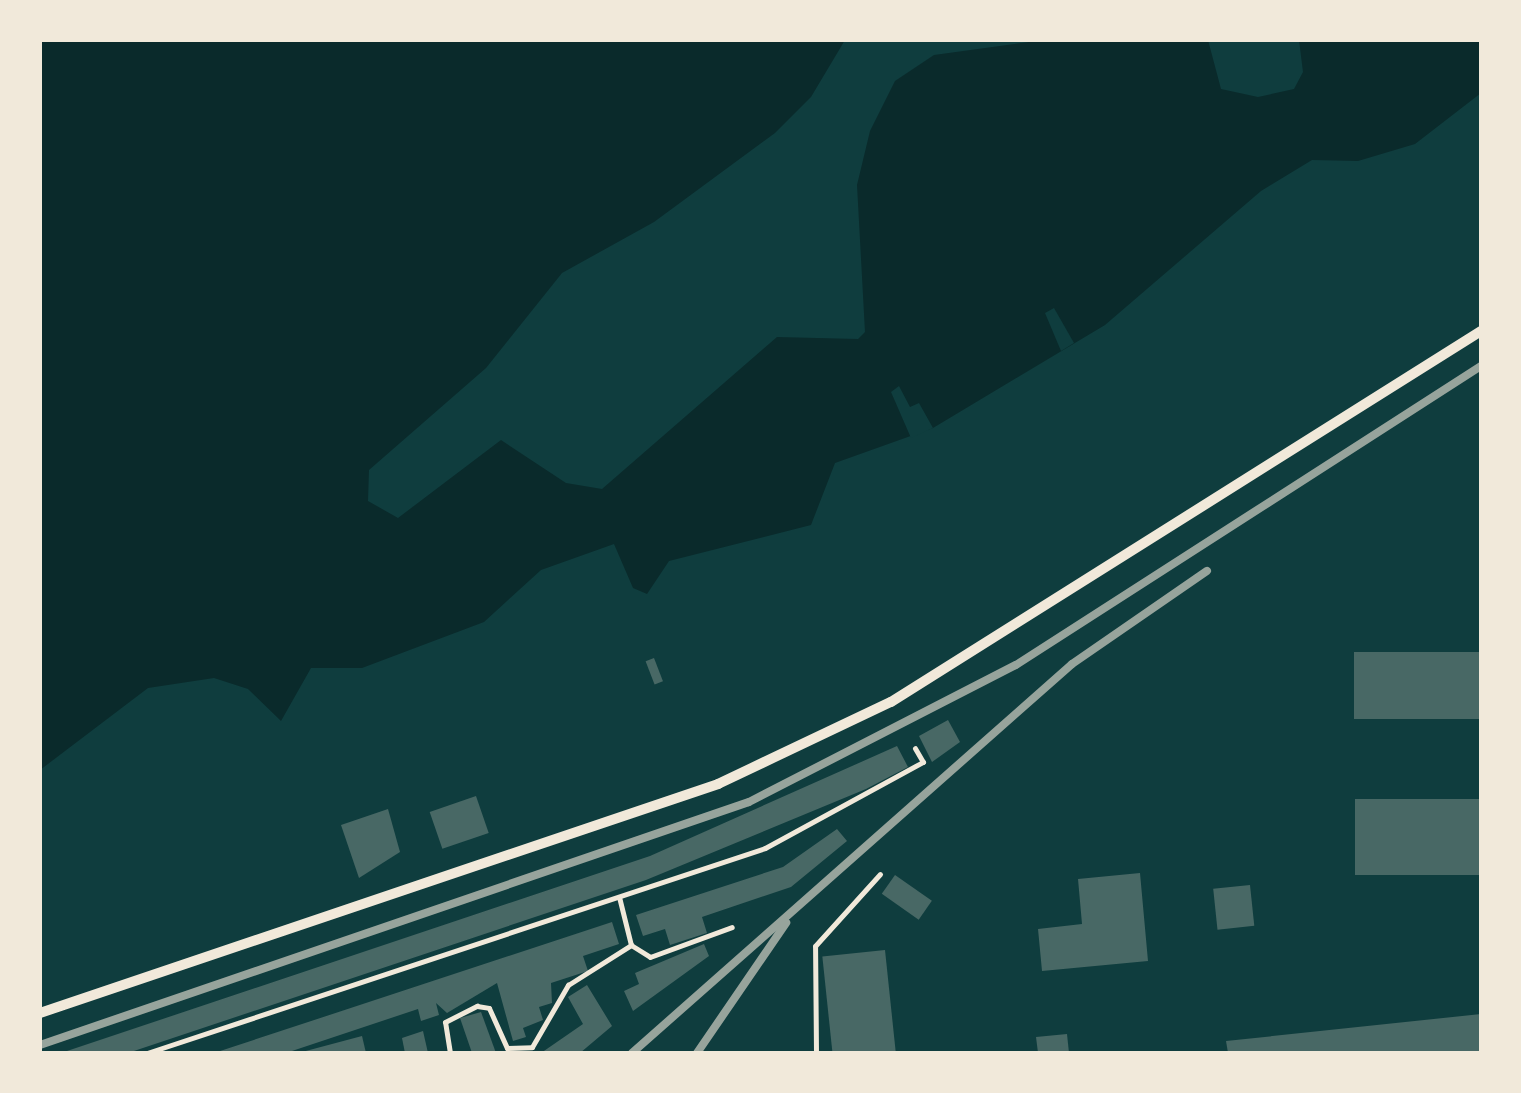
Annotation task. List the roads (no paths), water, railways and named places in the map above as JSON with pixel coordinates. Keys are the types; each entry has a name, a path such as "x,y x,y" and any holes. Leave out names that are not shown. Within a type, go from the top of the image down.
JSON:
{"street":[{"path":"40,1013 753,767 944,670 1481,331"}],"lane":[{"path":"147,1053 618,897 838,815 923,762 915,748"},
{"path":"816,1053 815,946 880,874"},
{"path":"618,897 631,946 650,957 732,927"},
{"path":"450,1053 445,1022 477,1006 489,1008 507,1048 532,1047 568,986 631,946"}],"water":[{"path":"40,40 845,40 811,97 775,133 654,222 562,273 486,368 369,470 368,501 398,518 501,440 566,483 602,489 777,337 858,339 865,332 857,185 870,131 895,81 934,55 1044,40 1208,40 1221,89 1258,97 1294,89 1303,72 1299,40 1481,40 1481,93 1415,144 1358,161 1312,160 1261,191 1105,325 933,428 835,463 811,525 669,561 647,594 633,588 614,544 541,570 484,622 362,668 311,668 281,721 248,689 214,678 148,688 40,770"}],"railway":[{"path":"40,1045 749,802 1016,665 1481,366"},
{"path":"632,1053 1072,664 1207,571"},
{"path":"697,1053 786,923"}]}
